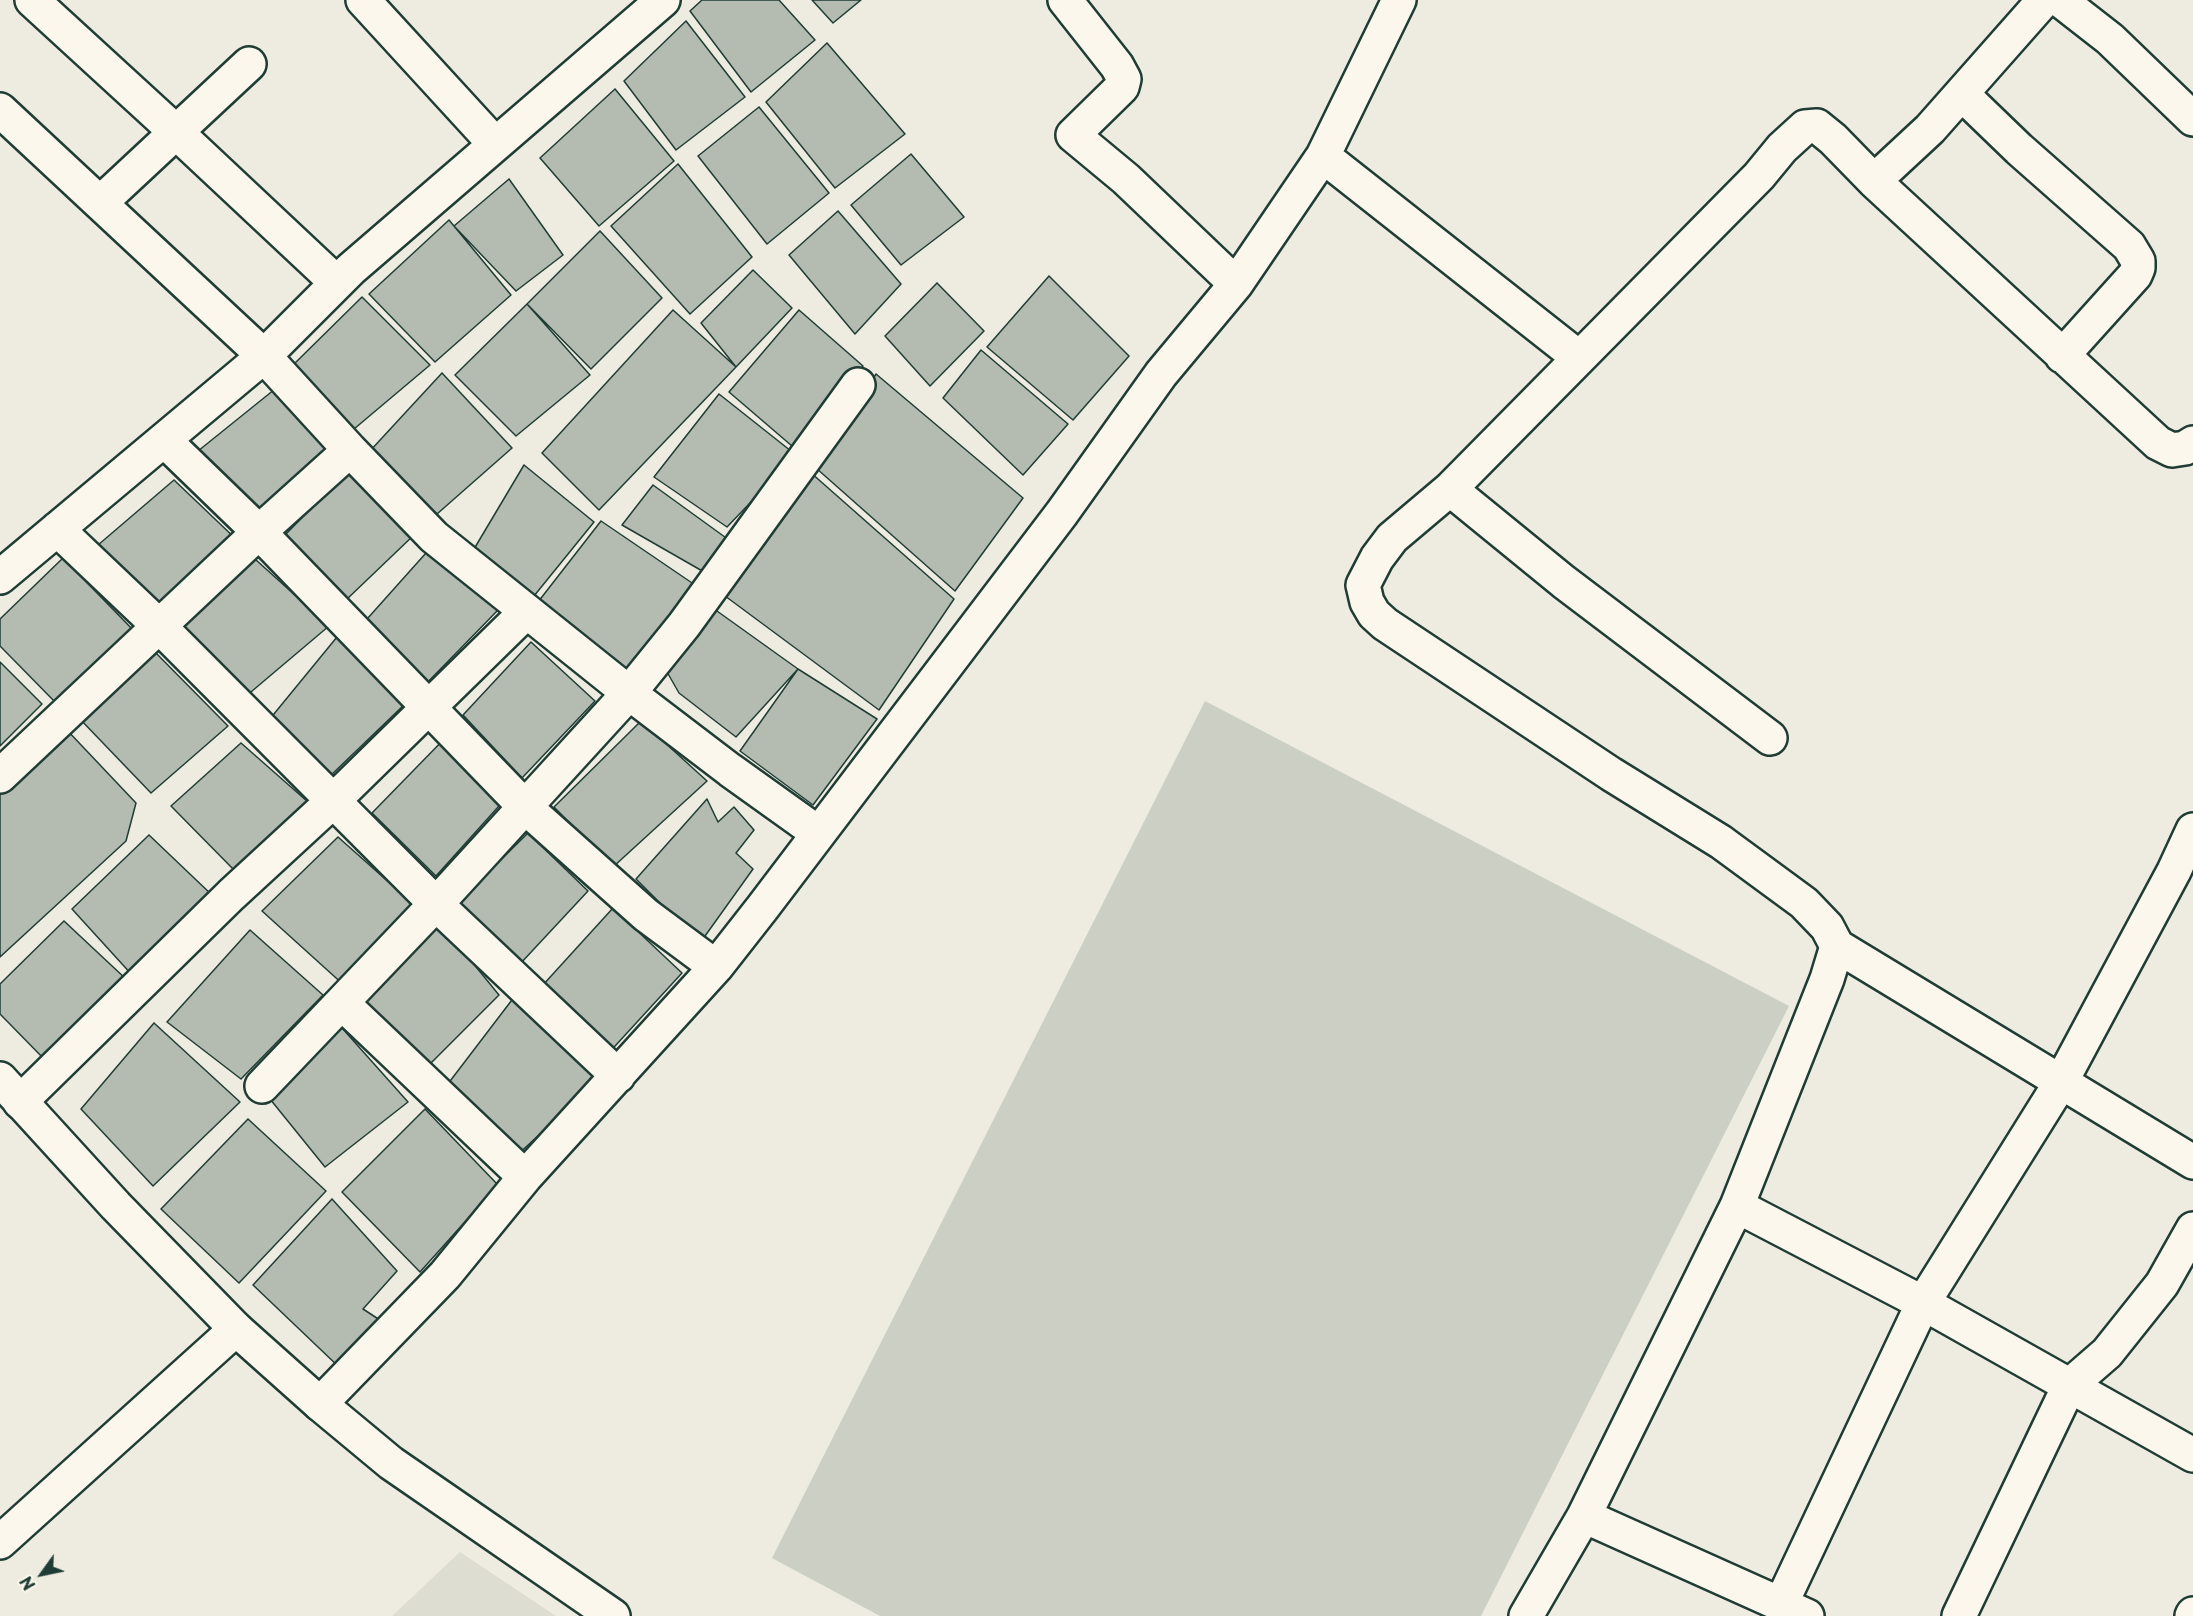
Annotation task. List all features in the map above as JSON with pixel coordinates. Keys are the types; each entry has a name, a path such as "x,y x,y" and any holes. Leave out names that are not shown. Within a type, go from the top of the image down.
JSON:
{"street":[{"path":"32,0 337,283"},
{"path":"363,0 495,144"},
{"path":"0,577 264,356 337,283 663,0"},
{"path":"1065,0 1117,66 1124,79 1122,87 1073,135 1126,179 1236,284"},
{"path":"320,1404 445,1275 525,1177 716,967 1062,513 1161,374 1236,284 1323,156 1399,0"},
{"path":"1874,182 1930,129 2043,0"},
{"path":"2060,0 2110,39 2193,119"},
{"path":"100,203 249,64"},
{"path":"1962,94 2019,149 2129,246 2138,261 2135,275 2062,356"},
{"path":"0,110 264,356 434,537 629,693 818,833"},
{"path":"2193,443 2186,448 2172,450 2158,443 1874,182 1833,139 1817,126 1805,127 1450,489 1392,538 1377,558 1363,585 1367,602 1374,614 1385,624 1602,768 1721,842 1804,903 1827,927 1837,946 2193,1162"},
{"path":"1323,156 1578,357"},
{"path":"262,1086 436,904 629,693 684,625 858,385"},
{"path":"164,440 259,532 525,807 646,915 716,967"},
{"path":"0,776 259,532 350,450"},
{"path":"1450,489 1564,582 1770,738"},
{"path":"57,529 159,626 436,904 618,1076"},
{"path":"526,612 333,801 231,895 10,1091 116,1206 236,1329 320,1404 391,1463 613,1616"},
{"path":"1584,1516 1794,1610 1923,1304 2061,1082 2174,872 2193,831"},
{"path":"1526,1616 1584,1516 1737,1206 1827,979 1837,946"},
{"path":"342,1003 525,1177"},
{"path":"1737,1206 1923,1304 2193,1455"},
{"path":"1959,1616 2069,1386 2107,1353 2162,1284 2193,1229"},
{"path":"0,1542 236,1329"}],"shaded area":[{"path":"1205,701 1789,1006 1481,1616 880,1616 772,1558"},
{"path":"460,1552 556,1616 392,1616"}],"building":[{"path":"702,0 779,0 815,40 751,92 690,11"},
{"path":"812,0 861,0 833,23"},
{"path":"686,21 745,97 676,150 624,81"},
{"path":"827,43 905,134 835,188 766,102"},
{"path":"615,89 674,161 599,226 540,158"},
{"path":"759,107 829,193 767,244 698,156"},
{"path":"911,154 964,217 901,265 851,205"},
{"path":"678,164 752,257 690,314 611,226"},
{"path":"509,179 563,255 516,291 454,226"},
{"path":"838,211 901,284 855,334 789,255"},
{"path":"449,220 511,295 435,362 369,294"},
{"path":"600,231 662,298 591,369 527,304"},
{"path":"753,270 792,308 736,367 701,323"},
{"path":"1049,276 1129,356 1073,420 987,347"},
{"path":"937,283 984,331 930,386 885,336"},
{"path":"362,297 430,365 354,429 292,366"},
{"path":"527,304 590,375 516,436 455,375"},
{"path":"673,310 736,367 599,510 542,453"},
{"path":"799,310 863,366 799,452 729,392"},
{"path":"981,350 1068,424 1023,475 943,398"},
{"path":"442,373 512,448 437,514 369,452"},
{"path":"876,374 1023,498 955,591 816,468"},
{"path":"280,385 335,451 254,520 198,451"},
{"path":"719,394 796,455 727,527 654,477"},
{"path":"524,465 594,522 534,596 474,549"},
{"path":"352,467 415,534 346,600 283,537"},
{"path":"810,472 954,599 879,710 721,593"},
{"path":"174,480 238,541 152,616 91,551"},
{"path":"653,485 729,540 711,576 622,525"},
{"path":"601,521 698,587 629,675 538,602"},
{"path":"426,553 498,610 422,688 359,628"},
{"path":"63,558 135,632 56,703 0,646 0,619"},
{"path":"255,559 329,626 245,697 175,630"},
{"path":"710,606 798,669 736,737 679,693 663,665"},
{"path":"337,637 406,703 327,779 269,720"},
{"path":"531,642 595,701 522,778 463,715"},
{"path":"155,652 228,726 151,793 78,717"},
{"path":"0,662 42,704 0,746"},
{"path":"798,669 877,719 813,805 740,751"},
{"path":"641,721 707,781 613,867 554,807"},
{"path":"65,728 136,803 126,841 0,957 0,787"},
{"path":"450,733 508,796 436,876 372,813"},
{"path":"241,743 308,802 236,872 171,806"},
{"path":"707,799 718,822 734,807 754,830 736,853 753,869 700,943 636,879"},
{"path":"528,833 588,891 520,964 456,904"},
{"path":"149,835 213,896 133,976 72,909"},
{"path":"338,837 420,910 346,987 262,911"},
{"path":"613,908 682,973 605,1057 542,986"},
{"path":"437,919 499,995 426,1068 362,1004"},
{"path":"64,921 127,980 47,1062 0,1014 0,984"},
{"path":"250,930 323,995 241,1079 167,1022"},
{"path":"518,992 599,1079 512,1160 444,1089"},
{"path":"154,1023 240,1102 153,1186 81,1109"},
{"path":"342,1028 408,1102 325,1167 270,1099"},
{"path":"425,1109 498,1185 420,1272 342,1192"},
{"path":"248,1119 326,1191 239,1283 161,1209"},
{"path":"332,1199 397,1271 363,1309 383,1322 340,1368 253,1285"}]}
